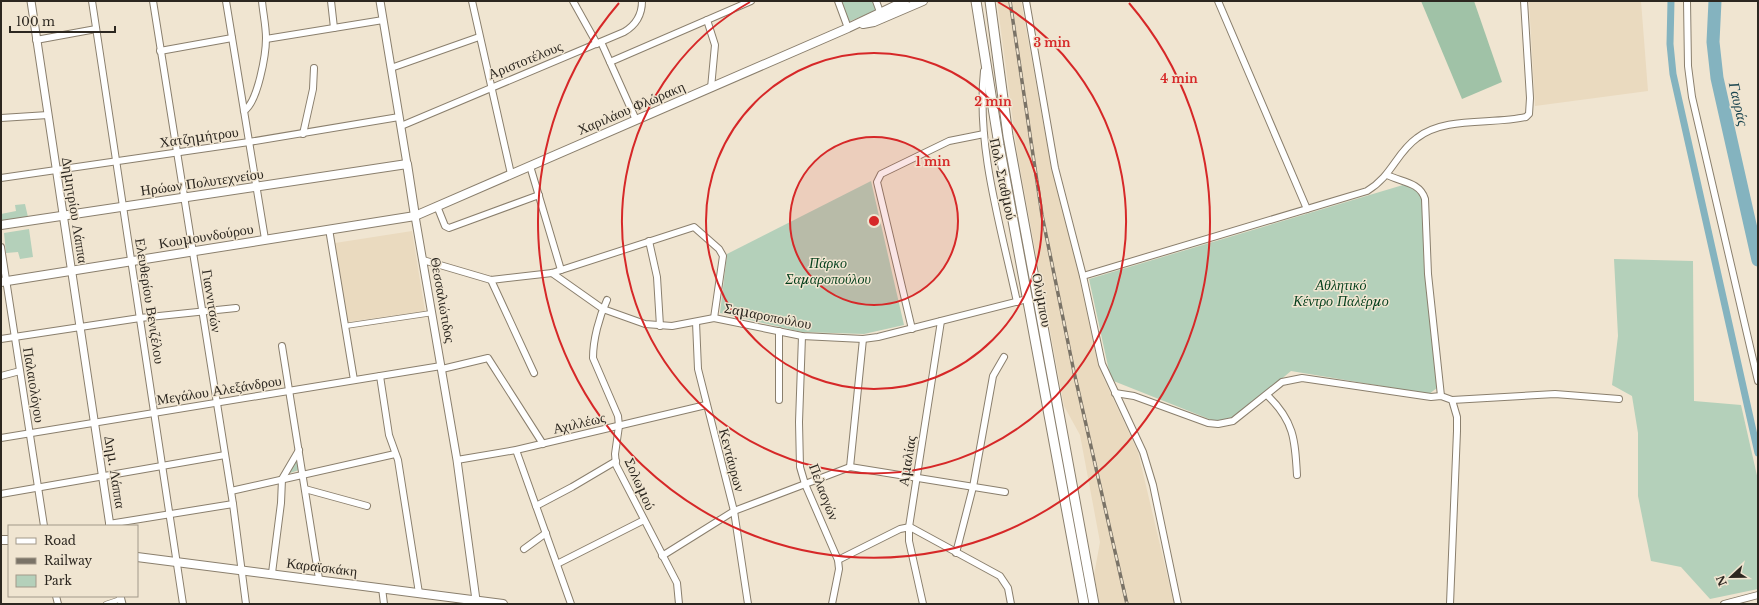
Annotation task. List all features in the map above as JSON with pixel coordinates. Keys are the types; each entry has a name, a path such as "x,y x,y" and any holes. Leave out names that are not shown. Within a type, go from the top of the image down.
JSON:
{"main road":[{"name":"Χαριλάου Φλώρακη","path":"415,216 856,25 905,1"},
{"name":"Χαριλάου Φλώρακη","path":"856,25 874,22 923,1"},
{"name":"Ολύμπου","path":"976,1 999,145 1084,604"},
{"name":"Ολύμπου","path":"990,1 1008,136 1094,604"},
{"name":"Ηρώων Πολυτεχνείου","path":"1,225 407,164"},
{"name":"Θεσσαλιώτιδος","path":"407,164 415,216"},
{"name":"Κουμουνδούρου","path":"4,281 415,216"},
{"name":"Καραϊσκάκη","path":"138,557 319,579 476,602 503,604"}],"street":[{"name":"Δημητρίου Λάππα","path":"30,1 94,422"},
{"name":"Ελευθερίου Βενιζέλου","path":"92,1 183,604"},
{"name":"Γιαννιτσών","path":"153,1 231,491 246,604"},
{"path":"226,1 265,239"},
{"path":"244,111 249,107 259,79 266,39 262,1"},
{"path":"331,1 334,28"},
{"name":"Θεσσαλιώτιδος","path":"380,1 407,164"},
{"path":"472,1 511,174"},
{"path":"572,1 610,62 636,120"},
{"name":"Αριστοτέλους","path":"401,126 599,43 631,28 639,16 642,1"},
{"path":"610,62 751,1"},
{"path":"838,1 848,28"},
{"path":"876,1 880,12"},
{"path":"1026,1 1055,168 1083,276 1102,364 1143,452 1153,485 1178,604"},
{"path":"1218,1 1307,209"},
{"path":"1083,276 1367,191 1387,175 1412,143 1432,129 1446,126 1520,119 1528,116 1530,111 1530,98 1524,1"},
{"path":"1687,1 1688,58 1692,97 1758,381"},
{"path":"266,39 383,20"},
{"path":"707,20 715,45 711,88"},
{"path":"36,40 96,29"},
{"path":"391,68 479,37"},
{"path":"160,51 232,38"},
{"path":"984,134 983,83 986,58"},
{"path":"303,134 313,89 314,68"},
{"path":"1,118 48,114"},
{"name":"Χατζημήτρου","path":"1,178 303,134 399,117"},
{"name":"Πολ. Σταθμού","path":"912,329 877,182 881,174 949,141 984,134 985,152 1017,302"},
{"path":"530,166 561,270"},
{"path":"1387,175 1417,186 1425,199 1428,274 1441,396"},
{"path":"437,206 445,226 449,228 539,194"},
{"name":"Θεσσαλιώτιδος","path":"415,216 457,460 476,602"},
{"path":"423,260 491,280 552,273 694,227 721,251 723,256 714,318"},
{"path":"329,229 354,380"},
{"path":"649,241 657,277 660,326"},
{"name":"Παλαιολόγου","path":"1,247 4,281 44,525"},
{"name":"Σαμαροπούλου","path":"552,273 603,309 640,323 660,326 696,322 714,318 802,336 864,339 887,335 1027,300"},
{"path":"491,280 534,373"},
{"name":"Σολωμού","path":"607,300 603,309 593,348 593,358 618,416 619,426 616,462 662,556 677,583 679,604"},
{"path":"1,339 140,318 202,313 236,308"},
{"path":"345,326 432,313"},
{"name":"Αμαλίας","path":"924,604 911,550 909,527 941,321"},
{"name":"Κεντάυρων","path":"696,322 698,369 734,511 748,604"},
{"path":"779,331 779,400"},
{"name":"Πελασγών","path":"802,336 799,449 800,467 805,484 838,560 839,569 832,604"},
{"path":"850,467 864,339"},
{"path":"282,346 319,579"},
{"path":"956,553 973,487 993,376 1004,357"},
{"name":"Μεγάλου Αλεξάνδρου","path":"1,438 289,390 441,367 488,358 543,444"},
{"path":"1,376 20,372"},
{"path":"380,376 389,435 395,454 419,593"},
{"path":"1115,393 1134,396 1208,423 1218,424 1233,421 1282,382 1302,378 1437,398 1441,396 1452,400 1555,394 1619,399"},
{"path":"1267,395 1283,412 1293,430 1297,475"},
{"path":"1450,604 1457,444 1457,419 1452,400"},
{"name":"Αχιλλέως","path":"457,460 516,450 706,405"},
{"name":"Δημ. Λάππα","path":"94,422 109,525"},
{"path":"272,573 281,503 282,479 299,449"},
{"path":"516,450 571,604"},
{"path":"231,491 395,454"},
{"path":"1,494 225,455"},
{"path":"536,506 616,462"},
{"path":"662,556 734,511 850,467 1005,492"},
{"path":"305,489 367,506"},
{"path":"109,525 233,504"},
{"path":"557,564 644,520"},
{"path":"838,560 895,531 909,527 997,575 1005,581 1011,604"},
{"path":"524,549 546,533"},
{"path":"382,588 384,604"},
{"path":"1724,604 1758,595"},
{"path":"106,604 121,600"}],"shaded area":[{"path":"997,1 1021,1 1051,166 1081,276 1103,377 1138,452 1174,604 1100,604 1094,575 1100,542 1080,435 1064,406 1017,152"},
{"path":"1529,1 1641,1 1648,91 1535,106"},
{"path":"412,231 425,311 348,322 335,243"}],"green space":[{"path":"840,1 873,1 877,10 848,22"},
{"path":"1421,1 1474,1 1502,82 1462,99"},
{"name":"Πάρκο Σαμαροπούλου","path":"871,181 904,325 864,334 802,332 720,313 727,254"},
{"name":"Αθλητικό Κέντρο Παλέρμο","path":"1403,185 1414,189 1420,196 1423,204 1424,266 1437,380 1437,388 1429,394 1291,371 1236,417 1229,421 1214,421 1111,380 1089,279"},
{"path":"25,204 28,217 1,221 1,214 16,211 15,205"},
{"path":"29,229 33,257 20,259 18,252 6,253 4,233"},
{"path":"1614,259 1693,261 1694,401 1741,405 1758,480 1758,589 1710,599 1681,567 1651,561 1638,496 1638,433 1632,396 1612,385 1618,336"},
{"path":"297,455 299,470 290,473"}],"waterway":[{"path":"1671,1 1670,44 1673,74 1758,453"},
{"name":"Γαυράς","path":"1715,1 1713,42 1717,78 1758,260"}],"railway":[{"path":"1010,1 1042,215 1074,372 1127,604"}]}
